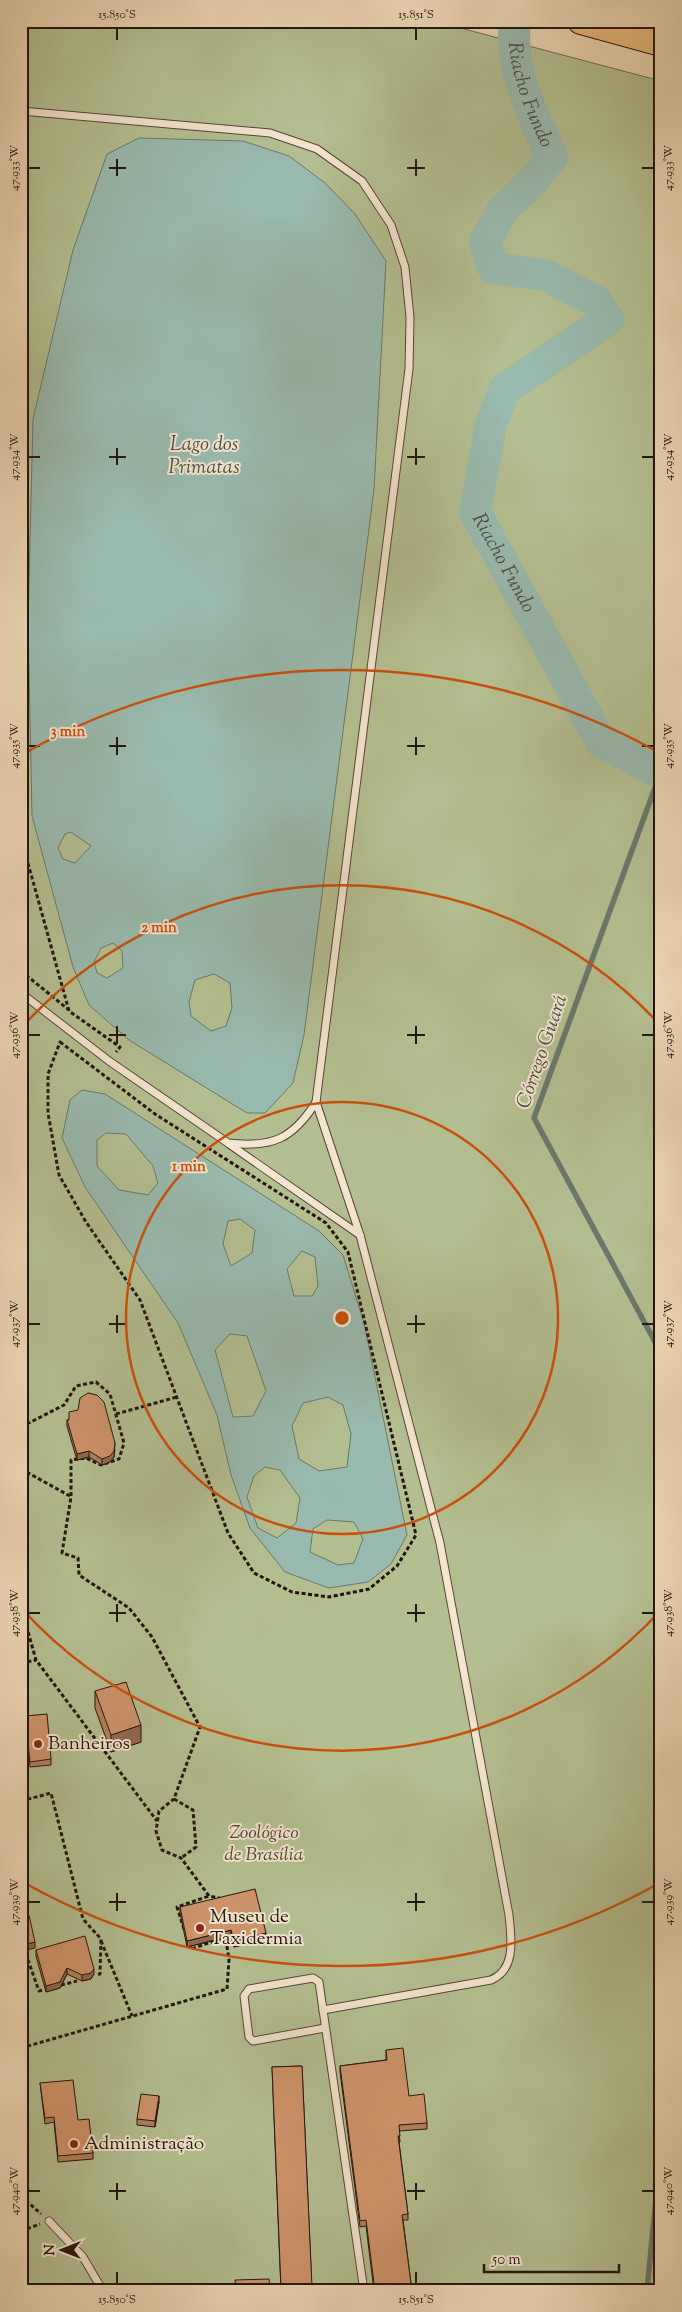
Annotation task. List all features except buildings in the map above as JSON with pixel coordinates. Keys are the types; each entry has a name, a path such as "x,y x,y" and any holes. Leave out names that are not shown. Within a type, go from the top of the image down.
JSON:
{"highway":[{"path":"581,21 661,43"}],"lane":[{"path":"21,111 270,133 317,149 362,182 391,225 405,267 410,317 409,369 316,1102 304,1123 289,1135 274,1141 243,1145 228,1143"},
{"path":"21,993 109,1062 360,1235"},
{"path":"316,1102 360,1235 440,1542 509,1915 511,1946 508,1963 504,1972 491,1980 323,2010"},
{"path":"325,2028 253,2041 249,2037 244,1996 249,1990 313,1978 319,1982 364,2291"},
{"path":"49,2221 83,2257 103,2291"}],"path":[{"path":"21,838 69,1011"},
{"path":"21,970 69,1011 120,1047"},
{"path":"60,1042 155,1114 326,1223 348,1252 416,1535 397,1566 369,1589 329,1597 292,1592 254,1573 228,1533 177,1396 140,1300 86,1222 59,1174 48,1113 48,1074 60,1042"},
{"path":"21,1427 64,1405 76,1386 96,1382 110,1394 124,1443 119,1459 101,1465 86,1458 70,1460 70,1497 62,1553 78,1558 79,1575 129,1608 152,1637 200,1727 174,1799 159,1810 156,1831 162,1850 181,1858 209,1896"},
{"path":"116,1414 177,1396"},
{"path":"21,1469 70,1497"},
{"path":"21,1607 36,1660 158,1821"},
{"path":"21,1663 36,1660"},
{"path":"21,1801 51,1793 83,1919 101,1939 132,2016"},
{"path":"174,1799 193,1810 196,1847 181,1858"},
{"path":"185,1932 176,1906 209,1896 219,1898 220,1906"},
{"path":"21,2048 227,1989 229,1959 224,1929"},
{"path":"188,1940 191,1949 226,1937"},
{"path":"96,1976 100,1974 101,1939"},
{"path":"21,1960 28,1960 38,1991 43,1990"},
{"path":"61,1985 77,1981"},
{"path":"21,2196 49,2221 21,2231"}],"green space":[{"name":"Zoológico de Brasília","path":"21,21 434,21 661,81 661,2291 21,2291"}],"water":[{"name":"Lago dos Primatas","path":"139,138 243,141 289,156 325,183 355,214 386,261 374,490 304,1035 293,1083 265,1113 247,1113 129,1040 89,1005 73,967 32,816 28,621 33,419 73,250 107,154","holes":["71,832 91,846 75,863 63,859 58,848 65,834","113,943 122,951 123,968 107,978 97,973 94,962 101,948","214,974 230,983 232,1008 226,1026 211,1031 191,1016 189,1002 195,980"]},
{"path":"82,1090 105,1094 319,1231 343,1255 364,1323 407,1535 391,1564 368,1582 329,1588 285,1572 250,1528 231,1475 217,1415 178,1323 85,1187 62,1138 70,1100","holes":["106,1133 126,1134 153,1166 158,1183 148,1195 119,1190 97,1166 97,1140","240,1219 255,1230 252,1253 231,1266 223,1244 228,1221","302,1251 315,1257 318,1286 312,1296 294,1296 287,1269","230,1334 247,1336 266,1391 253,1416 233,1417 215,1350","328,1397 343,1405 351,1434 347,1467 319,1471 299,1459 292,1426 303,1403","265,1467 280,1470 300,1498 296,1523 277,1538 258,1528 247,1497 254,1476","327,1520 354,1522 363,1539 354,1563 338,1565 310,1552 313,1529"]}],"waterway":[{"name":"Riacho Fundo","path":"515,21 514,39 519,74 530,108 552,157 529,185 502,211 485,241 493,268 545,275 596,301 609,319 505,389 491,425 475,512 601,742 661,774"},
{"name":"Córrego Guará","path":"660,774 534,1118 661,1353"},
{"name":"Córrego Guará","path":"647,2291 661,2146"}],"place":[{"name":"Banheiros","path":"38,1744"},
{"name":"Museu de Taxidermia","path":"200,1928"},
{"name":"Administração","path":"74,2144"}]}
